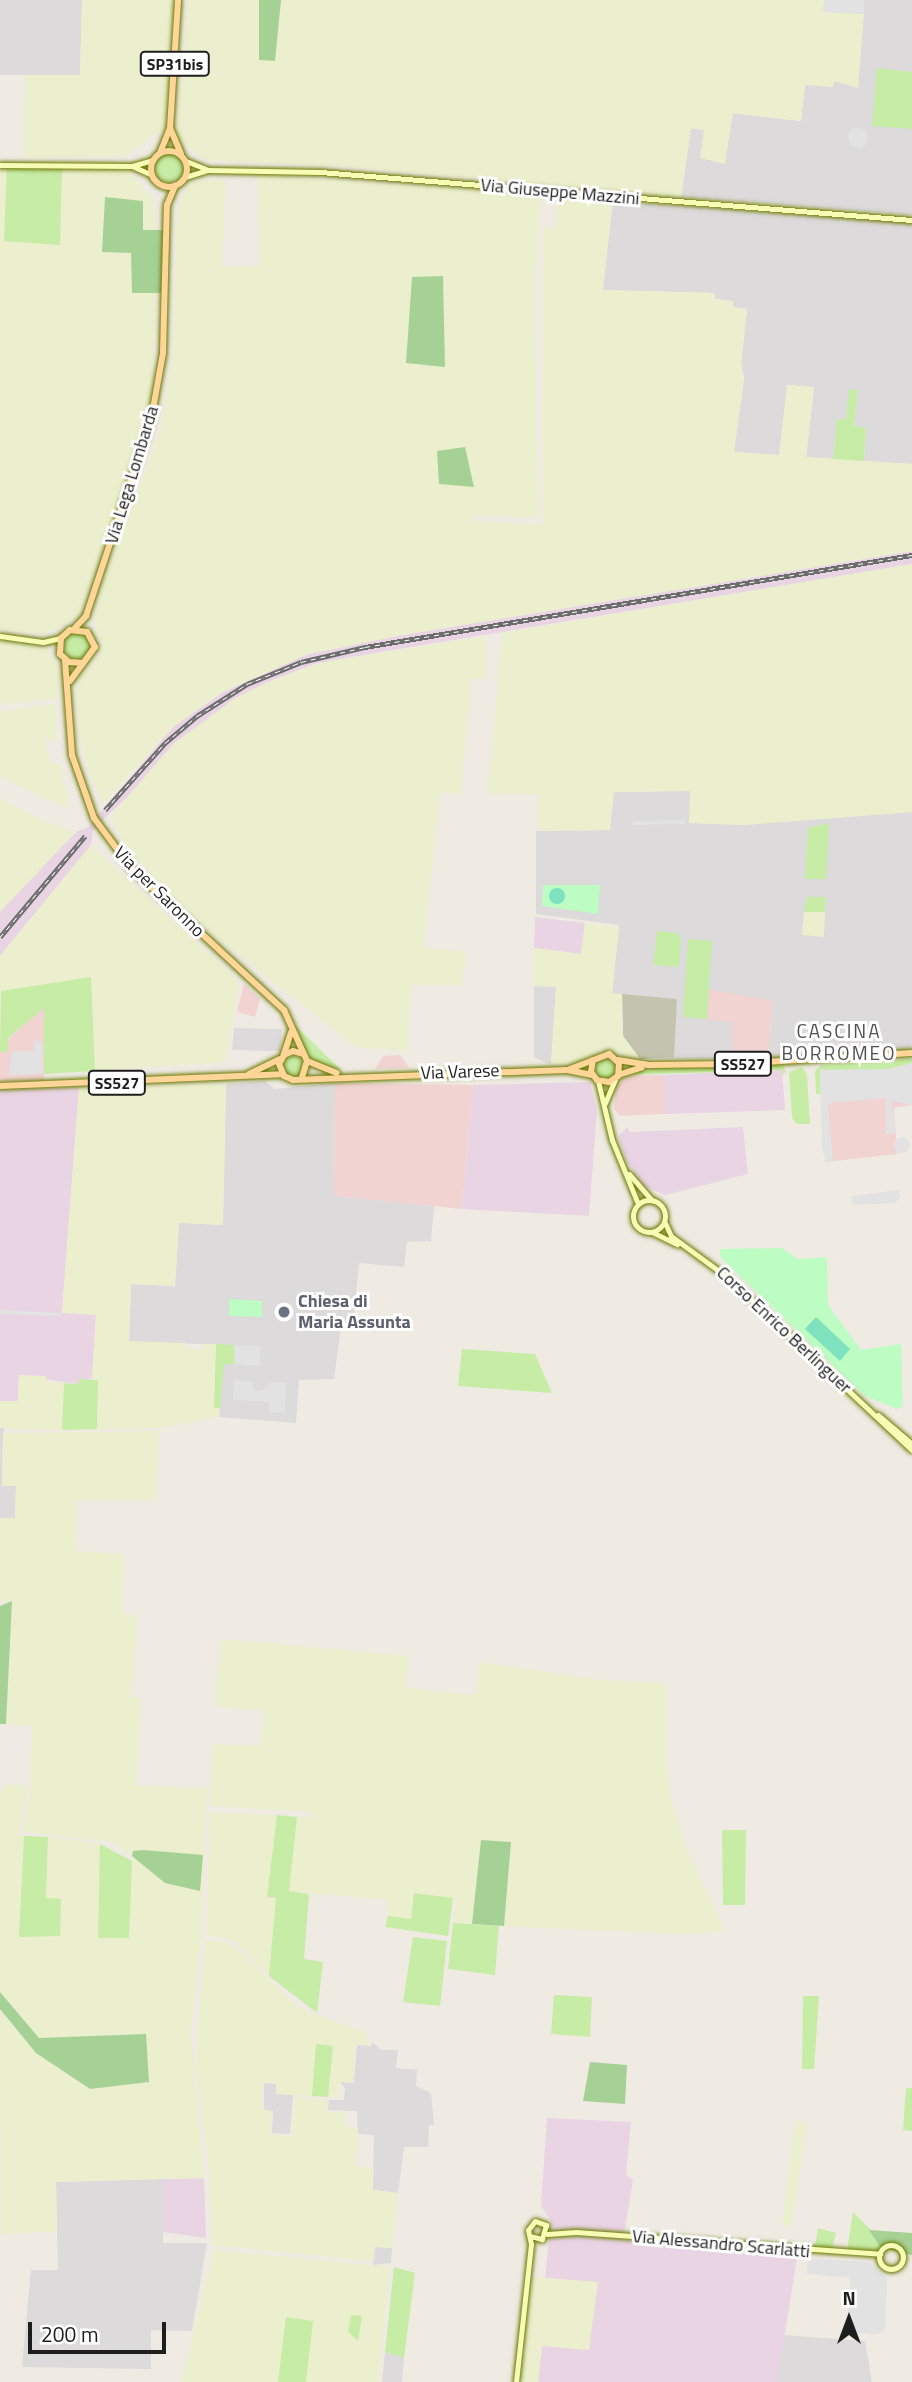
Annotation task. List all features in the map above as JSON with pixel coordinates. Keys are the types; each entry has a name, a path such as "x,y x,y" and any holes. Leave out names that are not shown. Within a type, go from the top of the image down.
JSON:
{"main road":[{"name":"SP31bis","path":"160,153 170,128 178,0"},
{"name":"SP31bis","path":"170,128 184,158"},
{"path":"171,151 184,158 185,177 175,186 161,185 152,175 153,160 160,153 171,151"},
{"name":"Via Lega Lombarda","path":"74,629 86,616 152,420 163,353 167,205 161,185"},
{"name":"Via Lega Lombarda","path":"167,205 175,186"},
{"path":"68,687 83,663 93,653 86,616"},
{"path":"83,663 63,657 61,638 74,629 90,635"},
{"name":"Via per Saronno","path":"63,657 75,768 103,832 162,899 284,1010 305,1058"},
{"path":"282,1074 283,1056 292,1030"},
{"name":"SS527","path":"234,1079 293,1051 305,1058"},
{"name":"SS527","path":"593,1060 606,1054 618,1060 648,1065 911,1054"},
{"path":"303,1077 305,1058"},
{"name":"Via Varese","path":"305,1058 320,1069 353,1075"},
{"path":"593,1060 592,1075 598,1081"},
{"name":"Via Varese","path":"567,1070 593,1060"},
{"path":"617,1077 618,1060"},
{"name":"SS527","path":"598,1081 648,1065"},
{"name":"Via Varese","path":"303,1077 567,1070 592,1075"},
{"name":"SS527","path":"0,1086 234,1079 282,1074 291,1080 303,1077"}],"street":[{"name":"Via Giuseppe Mazzini","path":"184,158 208,170"},
{"path":"0,165 132,166 153,160"},
{"path":"132,166 152,175"},
{"name":"Via Giuseppe Mazzini","path":"185,177 208,170 320,172 912,220"},
{"path":"0,636 43,642 61,638"},
{"path":"43,642 63,657"},
{"path":"604,1106 617,1077"},
{"path":"598,1081 622,1166 638,1203 634,1221 642,1231 652,1232 664,1223 665,1210 652,1200 622,1166"},
{"path":"638,1203 652,1200"},
{"name":"Corso Enrico Berlinguer","path":"664,1223 671,1236 707,1261 912,1450"},
{"name":"Corso Enrico Berlinguer","path":"652,1232 707,1261"},
{"name":"Corso Enrico Berlinguer","path":"859,1401 912,1444"},
{"path":"516,2382 532,2222 546,2225 544,2237 529,2256"},
{"name":"Via Alessandro Scarlatti","path":"546,2225 576,2232 880,2257"},
{"name":"Via Alessandro Scarlatti","path":"530,2236 544,2237 576,2232"},
{"path":"902,2258 890,2245 880,2257 891,2269 902,2258 912,2258"}],"shaded area":[{"path":"0,0 82,0 80,75 0,75"},
{"path":"82,0 175,0 169,133 160,131 125,156 24,158 26,75 80,75"},
{"path":"188,0 824,0 824,12 864,14 858,88 834,81 833,87 805,85 801,121 733,113 725,164 700,158 704,130 691,128 681,197 336,166 206,160 176,138"},
{"path":"824,0 912,0 912,215 681,197 691,128 704,130 733,113 801,121 805,84 833,87 834,81 858,87"},
{"path":"824,0 864,0 864,14 823,12"},
{"path":"858,128 865,131 868,138 865,145 858,148 851,145 848,138 851,131"},
{"path":"7,168 4,241 60,244 62,169 128,170 153,199 156,222 159,270 151,389 135,462 78,617 45,634 0,630 0,169"},
{"path":"258,175 541,195 534,284 537,517 476,516 471,521 542,525 543,227 554,229 558,196 613,201 603,290 715,293 715,299 734,301 733,307 747,309 741,364 744,378 734,452 779,455 787,385 814,387 806,457 912,464 912,551 403,635 308,654 223,692 173,727 103,804 89,772 78,728 76,691 78,678 100,656 102,645 94,621 102,588 161,429 173,353 177,210 189,182 225,179 223,267 260,266"},
{"path":"613,201 912,223 912,464 864,461 866,429 854,426 858,390 849,390 846,419 837,419 833,459 806,457 814,388 788,385 779,455 734,452 744,378 741,364 747,309 733,307 733,301 714,299 715,293 602,290"},
{"path":"912,551 912,564 318,663 268,682 234,699 106,817 93,831 91,845 0,956 0,912 7,903 76,832 88,827 173,727 223,692 264,671 309,654 402,635"},
{"path":"912,564 912,812 743,825 689,823 690,791 614,792 610,830 539,831 538,794 488,794 502,633"},
{"path":"485,636 486,679 471,678 461,794 440,793 423,947 466,952 462,985 411,985 407,1051 356,1047 206,929 126,848 111,816 173,744 234,699 268,682 318,663"},
{"path":"0,640 46,648 60,671 59,699 0,704"},
{"path":"56,704 56,742 44,737 50,764 60,764 69,805 65,807 0,777 0,712"},
{"path":"690,791 690,823 743,825 912,812 912,1051 768,1058 773,1001 737,997 737,992 732,1059 640,1059 612,993 619,925 536,914 536,831 610,830 613,792"},
{"path":"0,798 41,820 76,832 0,912"},
{"path":"685,820 685,824 633,825 633,821"},
{"path":"91,845 233,976 239,985 225,1062 95,1071 91,977 0,1002 0,956"},
{"path":"804,912 825,912 824,937 802,935"},
{"path":"535,917 585,923 581,954 534,948"},
{"path":"585,923 619,928 612,993 622,994 623,1036 640,1059 602,1049 578,1062 551,1065 556,987 534,986 534,948 581,954"},
{"path":"244,984 260,999 255,1017 237,1012"},
{"path":"534,986 556,987 551,1065 534,1057"},
{"path":"709,989 773,1001 768,1058 732,1059 733,1022 707,1020"},
{"path":"622,994 677,999 674,1057 640,1059 623,1036"},
{"path":"44,1007 44,1081 0,1082 0,1052 8,1052 8,1039"},
{"path":"234,1028 282,1029 280,1051 232,1050"},
{"path":"34,1041 42,1041 43,1074 9,1075 12,1051 34,1051"},
{"path":"400,1055 409,1068 375,1069 383,1056"},
{"path":"912,1063 912,1105 894,1108 897,1154 826,1162 821,1091"},
{"path":"912,1063 912,1105 891,1101 896,1133 886,1134 886,1098 828,1103 833,1161 826,1162 822,1148 820,1070 888,1069"},
{"path":"782,1070 785,1110 664,1114 664,1075"},
{"path":"664,1075 664,1114 620,1116 614,1109 616,1085 626,1076"},
{"path":"265,1081 275,1089 335,1083 334,1196 434,1206 431,1241 407,1242 404,1267 359,1263 353,1326 341,1327 334,1379 299,1380 296,1423 219,1417 224,1363 234,1345 129,1342 131,1284 175,1286 179,1222 223,1225 226,1084"},
{"path":"590,1082 597,1110 589,1216 462,1209 473,1085"},
{"path":"335,1083 473,1085 462,1209 334,1196"},
{"path":"226,1084 223,1225 179,1223 175,1286 131,1284 129,1341 185,1343 186,1349 203,1350 204,1344 216,1344 214,1408 220,1408 219,1417 161,1428 97,1429 98,1380 92,1379 96,1315 62,1313 79,1089"},
{"path":"79,1087 62,1312 96,1314 92,1379 79,1379 79,1384 19,1376 18,1402 0,1401 0,1089"},
{"path":"627,1127 630,1132 743,1127 748,1174 665,1195 644,1186 627,1162 618,1137"},
{"path":"899,1137 905,1137 910,1145 908,1151 899,1153 894,1148 894,1142"},
{"path":"899,1190 900,1198 895,1203 853,1205 851,1196"},
{"path":"0,1310 60,1313 60,1316 0,1314"},
{"path":"234,1345 260,1346 260,1366 235,1364"},
{"path":"19,1375 46,1376 47,1382 64,1383 62,1430 0,1428 0,1401 18,1401"},
{"path":"234,1380 253,1382 253,1390 261,1391 271,1382 286,1383 285,1413 269,1412 269,1402 233,1400"},
{"path":"0,1428 4,1428 2,1485 16,1486 15,1518 0,1518"},
{"path":"159,1431 156,1500 77,1500 75,1551 124,1554 122,1614 137,1615 131,1697 141,1698 136,1786 207,1788 201,1939 191,2034 204,2178 56,2182 57,2231 1,2234 0,2009 36,2053 89,2089 149,2082 146,2034 39,2038 0,1992 0,1793 5,1785 27,1785 18,1836 24,1836 19,1936 46,1899 48,1837 100,1844 98,1937 129,1938 132,1861 132,1856 112,1842 23,1832 31,1783 32,1725 6,1724 12,1602 0,1601 0,1518 15,1518 16,1486 2,1486 3,1433"},
{"path":"221,1639 409,1656 404,1688 476,1695 480,1662 600,1680 666,1683 666,1760 671,1801 688,1852 725,1931 680,1934 504,1926 511,1842 481,1841 472,1924 453,1923 456,1898 414,1893 411,1920 388,1916 388,1900 289,1891 297,1817 312,1817 312,1812 210,1806 213,1744 260,1746 265,1711 215,1706"},
{"path":"210,1812 277,1815 267,1896 276,1898 269,1976 233,1940 206,1935"},
{"path":"205,1940 229,1943 298,2008 365,2032 369,2045 356,2044 353,2082 340,2082 339,2097 328,2097 333,2046 317,2044 312,2096 276,2094 277,2083 264,2082 261,2095 263,2110 272,2111 270,2135 292,2136 295,2097 327,2101 327,2112 346,2113 345,2126 357,2128 356,2166 373,2168 373,2190 398,2193 392,2248 375,2247 373,2261 212,2245 210,2181 196,2062"},
{"path":"372,2042 381,2050 398,2050 396,2068 417,2070 416,2086 431,2093 434,2125 429,2125 428,2147 404,2147 398,2193 373,2190 374,2135 358,2134 357,2111 328,2110 329,2100 344,2100 345,2088 340,2082 354,2083 357,2045 371,2046"},
{"path":"264,2083 276,2084 276,2094 293,2095 290,2134 272,2133 273,2111 264,2110"},
{"path":"547,2118 631,2122 626,2175 633,2180 623,2240 798,2252 777,2382 538,2382 542,2346 597,2282 545,2278 551,2221 541,2206"},
{"path":"796,2121 807,2124 791,2226 782,2225"},
{"path":"204,2178 206,2238 163,2232 163,2179"},
{"path":"163,2179 163,2243 207,2243 192,2331 151,2330 151,2369 22,2367 31,2270 58,2270 56,2182"},
{"path":"375,2247 392,2248 391,2263 373,2265"},
{"path":"215,2250 390,2267 378,2382 181,2382"},
{"path":"808,2259 869,2262 887,2278 885,2329 877,2335 847,2331 850,2278 807,2274"},
{"path":"529,2277 598,2282 589,2350 542,2346 538,2382 520,2382"},
{"path":"783,2335 865,2341 872,2382 777,2382"},
{"path":"385,2352 404,2358 402,2382 382,2382"}],"green space":[{"path":"259,0 281,0 275,61 259,60"},
{"path":"877,68 912,72 912,129 872,126"},
{"path":"169,154 179,158 183,168 179,178 169,182 159,178 155,168 159,158"},
{"path":"7,168 62,169 60,245 4,241"},
{"path":"105,197 143,201 143,230 163,230 161,293 132,293 131,253 102,252"},
{"path":"443,276 445,367 406,363 412,277"},
{"path":"849,389 858,390 854,426 866,428 864,461 833,459 837,419 846,419"},
{"path":"465,447 474,487 439,484 437,451"},
{"path":"77,633 86,637 90,646 86,655 77,659 68,655 64,646 68,637"},
{"path":"829,823 826,879 805,879 808,828"},
{"path":"543,885 600,885 598,914 542,906"},
{"path":"557,888 563,890 563,902 557,904 551,902 549,896 551,890"},
{"path":"807,897 826,897 825,912 804,912"},
{"path":"657,931 677,933 681,938 679,967 653,965"},
{"path":"688,939 712,941 707,1019 683,1017"},
{"path":"91,977 95,1071 44,1074 44,1008 8,1038 8,1052 0,1052 1,991"},
{"path":"295,1026 340,1069 314,1061 302,1049"},
{"path":"294,1056 301,1059 304,1066 301,1073 294,1076 287,1073 284,1066 287,1059"},
{"path":"605,1059 612,1062 615,1069 612,1076 605,1079 598,1076 595,1069 598,1062"},
{"path":"912,1059 912,1063 891,1069 820,1074 821,1094 816,1094 815,1071 821,1065"},
{"path":"783,1065 786,1072 783,1075 782,1070 626,1075 654,1068"},
{"path":"802,1067 807,1075 810,1124 797,1124 792,1118 789,1072"},
{"path":"782,1248 798,1259 827,1257 828,1305 861,1350 901,1344 903,1406 897,1409 865,1396 720,1257 720,1249"},
{"path":"229,1299 262,1301 262,1317 229,1316"},
{"path":"816,1317 850,1349 840,1361 805,1329"},
{"path":"216,1344 234,1345 235,1364 224,1364 220,1408 214,1408"},
{"path":"462,1349 535,1354 552,1393 458,1386"},
{"path":"79,1379 98,1380 97,1429 62,1430 64,1383 78,1384"},
{"path":"12,1601 6,1724 0,1724 0,1606"},
{"path":"277,1815 297,1817 289,1891 309,1894 304,1959 323,1962 317,2013 269,1976 276,1898 267,1897"},
{"path":"722,1830 746,1830 745,1905 723,1905"},
{"path":"24,1836 48,1837 46,1898 61,1899 60,1936 19,1937"},
{"path":"481,1840 511,1842 504,1926 472,1924"},
{"path":"100,1844 132,1861 129,1938 98,1938"},
{"path":"133,1851 203,1855 200,1891 165,1883 132,1856"},
{"path":"414,1893 453,1898 448,1936 385,1927 388,1916 411,1919"},
{"path":"453,1923 499,1926 495,1975 448,1969"},
{"path":"413,1937 447,1941 440,2006 403,2002"},
{"path":"0,1992 39,2038 146,2034 149,2082 90,2089 36,2053 0,2009"},
{"path":"554,1995 592,1997 590,2037 551,2034"},
{"path":"803,1996 819,1996 814,2069 802,2069"},
{"path":"316,2044 333,2046 328,2097 312,2096"},
{"path":"590,2062 627,2065 625,2104 583,2101"},
{"path":"906,2088 912,2088 912,2131 903,2130"},
{"path":"853,2212 875,2234 881,2248 872,2253 847,2251"},
{"path":"818,2228 836,2233 831,2254 814,2252"},
{"path":"869,2230 912,2233 912,2255 881,2248"},
{"path":"394,2267 415,2273 404,2358 385,2352"},
{"path":"351,2315 362,2316 358,2341 348,2332"},
{"path":"286,2317 313,2321 306,2382 278,2382"}],"railway":[{"path":"105,810 165,743 197,716 247,684 301,662 365,647 912,555"},
{"path":"0,937 85,836"}],"place":[{"name":"Chiesa di Maria Assunta","path":"284,1312"}],"district":[{"name":"CASCINA BORROMEO","path":"839,1042"}]}
